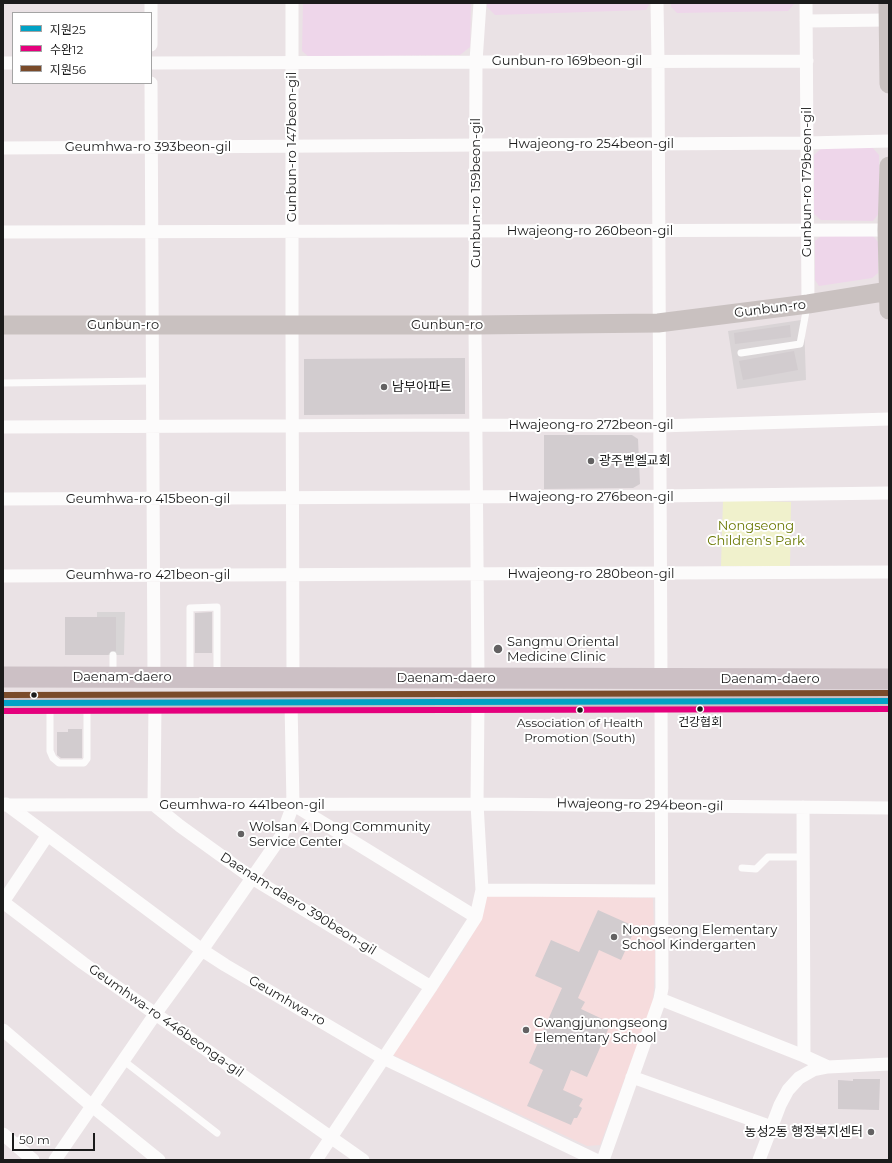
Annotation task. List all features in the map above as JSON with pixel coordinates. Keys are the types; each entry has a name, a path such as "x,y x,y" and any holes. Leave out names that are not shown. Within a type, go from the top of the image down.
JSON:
{"main road":[{"name":"Daenam-daero","path":"3,677 889,678"},
{"name":"Daenam-daero","path":"3,703 889,701"}],"street":[{"name":"Gunbun-ro 147beon-gil","path":"292,3 292,425 294,678"},
{"name":"Gunbun-ro 159beon-gil","path":"478,678 475,325 476,61 480,3"},
{"name":"Gunbun-ro 169beon-gil","path":"657,3 660,678"},
{"name":"Gunbun-ro 179beon-gil","path":"806,3 808,304"},
{"path":"806,21 888,12 889,84"},
{"path":"658,60 807,61"},
{"name":"Gunbun-ro 169beon-gil","path":"476,61 658,60"},
{"path":"293,62 476,61"},
{"name":"Gunbun-ro 147beon-gil","path":"152,63 293,62"},
{"path":"151,84 154,677"},
{"name":"Hwajeong-ro 254beon-gil","path":"292,147 889,141"},
{"name":"Geumhwa-ro 393beon-gil","path":"3,148 292,147"},
{"path":"889,166 887,230 889,310"},
{"name":"Hwajeong-ro 260beon-gil","path":"292,231 887,230"},
{"name":"Gunbun-ro 147beon-gil","path":"3,232 292,231"},
{"name":"Gunbun-ro","path":"3,325 292,326 658,323 808,304 888,292"},
{"name":"Hwajeong-ro 272beon-gil","path":"3,427 292,425 659,426 889,419"},
{"name":"Hwajeong-ro 276beon-gil","path":"293,498 889,493"},
{"name":"Geumhwa-ro 415beon-gil","path":"3,499 293,498"},
{"name":"Hwajeong-ro 280beon-gil","path":"293,575 889,572"},
{"name":"Geumhwa-ro 421beon-gil","path":"3,576 293,575"},
{"path":"154,805 155,702"},
{"path":"55,1160 156,1013 282,835 293,805 291,702"},
{"path":"316,1160 476,918 482,890 477,804 478,702"},
{"path":"603,1160 660,999 662,988 661,702"},
{"name":"Geumhwa-ro 441beon-gil","path":"5,804 477,804"},
{"name":"Geumhwa-ro","path":"5,804 225,966 383,1058 596,1160"},
{"name":"Hwajeong-ro 294beon-gil","path":"477,804 889,808"},
{"name":"Daenam-daero 390beon-gil","path":"154,805 180,826 252,878 431,987"},
{"path":"293,805 476,918"},
{"path":"803,807 804,1056"},
{"path":"3,902 47,836"},
{"path":"482,890 661,891"},
{"name":"Geumhwa-ro 446beonga-gil","path":"3,902 83,963 363,1160"},
{"path":"660,999 828,1067"},
{"path":"3,1030 92,1106 160,1160"},
{"path":"759,1160 780,1105 788,1090 799,1078 813,1070 828,1067 889,1064"},
{"path":"632,1077 772,1127"},
{"path":"3,1134 33,1160"}],"lane":[{"path":"741,353 800,344 808,304"},
{"path":"3,383 153,381"},
{"path":"190,677 190,608 217,607 217,677"},
{"path":"113,655 113,677"},
{"path":"50,703 50,751 53,758 59,763 84,763 87,759 87,702"},
{"path":"742,868 756,869 768,857 803,857"},
{"path":"124,1061 217,1133"}],"shaded area":[{"path":"303,3 471,3 470,47 460,55 309,57 302,51"},
{"path":"487,3 650,3 646,10 495,15 487,7"},
{"path":"671,3 794,4 788,11 677,13 671,7"},
{"path":"823,147 872,147 879,155 880,212 873,221 821,220 814,214 814,155"},
{"path":"822,235 873,236 878,242 878,273 872,278 819,286 815,280 815,241"},
{"path":"801,320 804,323 806,380 737,389 728,331"},
{"path":"97,612 125,612 124,655 106,655 106,617 97,617"},
{"name":"Gwangjunongseong Elementary School","path":"486,895 653,898 655,958 652,1005 600,1145 587,1146 393,1055 463,951 482,917"}],"green space":[{"name":"Nongseong Children's Park","path":"723,500 791,502 790,567 721,566"}],"building":[{"path":"790,325 791,337 735,344 734,333"},
{"path":"794,351 798,370 743,380 739,361"},
{"name":"남부아파트","path":"465,358 465,414 304,415 304,359"},
{"name":"광주벧엘교회","path":"544,435 632,435 638,439 640,484 633,488 544,489"},
{"path":"212,612 212,653 195,653 195,613"},
{"path":"65,617 116,617 116,651 111,651 108,655 65,655"},
{"path":"68,729 82,729 82,758 61,758 57,755 57,732 68,732"},
{"path":"598,910 636,927 621,960 599,950 578,998 585,1002 581,1009 611,1023 587,1077 571,1070 563,1090 583,1099 579,1106 582,1108 577,1118 574,1118 571,1125 527,1106 543,1070 529,1063 562,988 535,976 551,940 579,952"},
{"path":"853,1079 880,1079 879,1110 838,1109 838,1080 853,1081"}],"transit line":[{"name":"지원56","path":"3,695 889,693"},
{"name":"지원25","path":"3,703 889,701"},
{"name":"수완12","path":"3,711 889,709"}],"place":[{"name":"남부아파트","path":"384,387"},
{"name":"광주벧엘교회","path":"591,461"},
{"name":"Sangmu Oriental Medicine Clinic","path":"498,649"},
{"name":"건강협회","path":"700,709"},
{"name":"Association of Health Promotion (South)","path":"580,710"},
{"name":"Wolsan 4 Dong Community Service Center","path":"241,834"},
{"name":"Nongseong Elementary School Kindergarten","path":"614,937"},
{"name":"Gwangjunongseong Elementary School","path":"526,1030"},
{"name":"농성2동 행정복지센터","path":"871,1132"}]}
